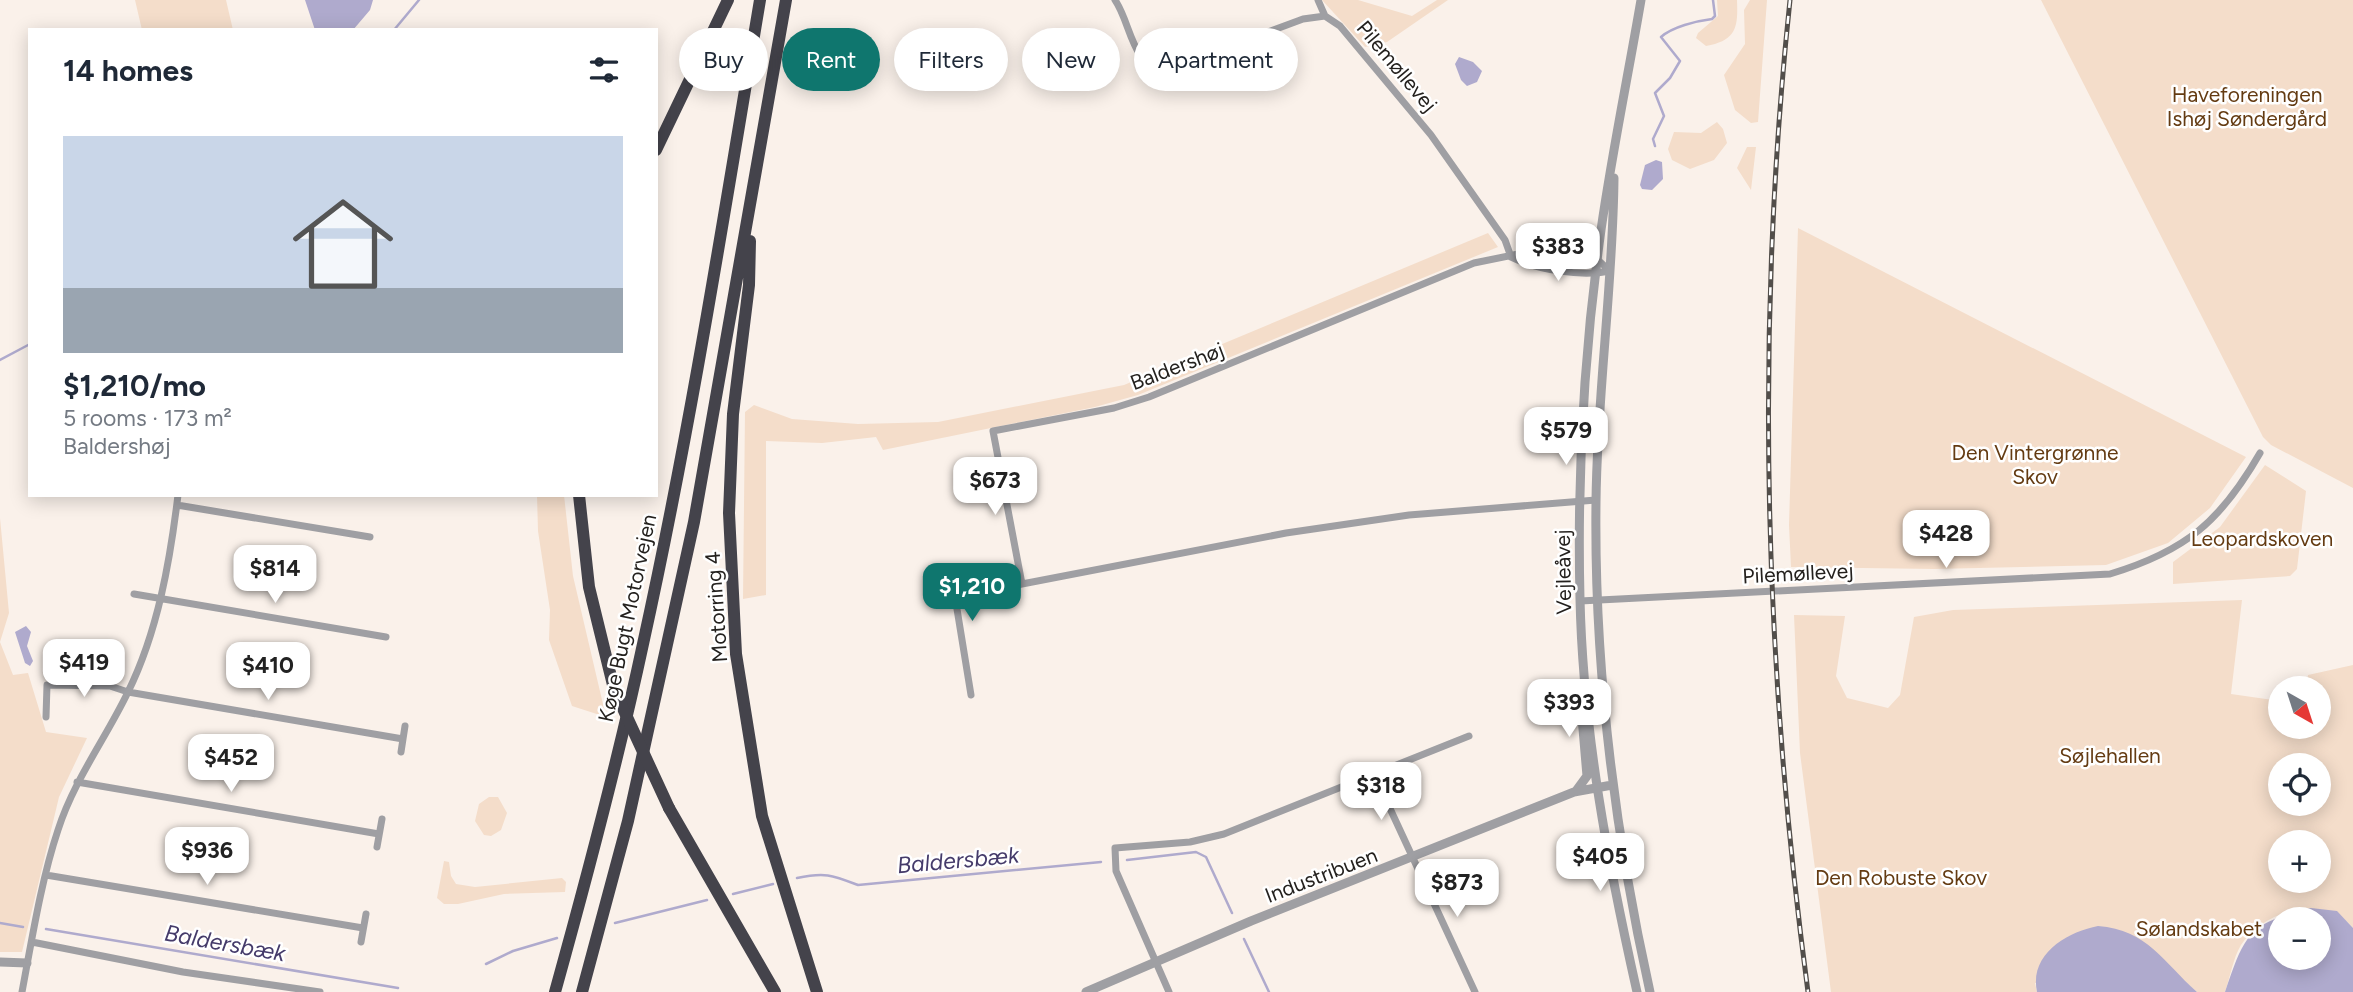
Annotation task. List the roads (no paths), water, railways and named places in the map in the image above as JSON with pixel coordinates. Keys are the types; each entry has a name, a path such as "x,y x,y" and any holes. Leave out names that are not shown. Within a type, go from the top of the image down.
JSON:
{"highway":[{"path":"658,146 728,0"},
{"name":"Køge Bugt Motorvejen","path":"555,992 599,833 646,632 735,156 760,0"},
{"path":"582,992 628,821 694,522 786,0"},
{"name":"Motorring 4","path":"750,211 749,285 733,414 729,513 736,654 762,816 817,992"},
{"path":"579,497 589,587 614,689 668,808 775,992"}],"street":[{"name":"Pilemøllevej","path":"1115,0 1139,54 1154,69 1164,71 1303,19 1325,16 1340,26 1432,135 1505,240 1511,257"},
{"path":"1318,0 1325,16"},
{"name":"Vejleåvej","path":"1637,992 1597,788 1586,696 1580,601 1579,499 1585,385 1596,274 1641,0"},
{"name":"Vejleåvej","path":"1615,148 1611,271 1596,500 1597,599 1602,693 1612,785 1630,902 1650,992"},
{"name":"Baldershøj","path":"1022,584 993,432 1114,408 1149,397 1474,263 1528,252 1598,260"},
{"name":"Baldershøj","path":"1511,257 1527,265 1596,274 1611,271"},
{"path":"1598,260 1611,271"},
{"name":"Pilemøllevej","path":"1580,601 2110,575 2164,556 2204,529 2240,487 2260,453"},
{"path":"22,992 46,874 58,830 77,782 128,692 148,645 160,601 178,497"},
{"path":"971,695 956,603 969,594 1286,533 1409,514 1579,499 1596,500"},
{"path":"177,505 370,537"},
{"path":"134,594 160,601 386,637"},
{"path":"46,717 47,685 110,686 128,692 403,739"},
{"path":"1574,792 1587,776 1582,717 1586,696"},
{"path":"401,752 405,726"},
{"path":"1169,992 1116,871 1115,848 1189,842 1224,834 1469,736"},
{"path":"1374,774 1475,992"},
{"path":"77,782 379,834"},
{"name":"Industribuen","path":"1086,992 1155,961 1574,792 1612,785"},
{"path":"377,847 382,819"},
{"path":"46,874 363,928"},
{"path":"361,942 366,914"},
{"path":"33,942 183,972 320,992"},
{"path":"0,962 27,963"}],"waterway":[{"path":"396,28 419,0"},
{"path":"1655,146 1653,139 1664,116 1655,93 1670,78 1680,61 1661,37 1685,25 1712,19 1715,16 1713,0"},
{"path":"0,360 28,345"},
{"name":"Baldersbæk","path":"1127,860 1196,852 1206,857 1232,913"},
{"name":"Baldersbæk","path":"797,878 828,876 858,885 1101,862"},
{"name":"Baldersbæk","path":"733,894 773,884"},
{"name":"Baldersbæk","path":"615,923 707,900"},
{"name":"Baldersbæk","path":"0,923 23,927"},
{"name":"Baldersbæk","path":"46,929 398,988"},
{"name":"Baldersbæk","path":"486,964 513,951 557,938"},
{"name":"Baldersbæk","path":"1244,939 1269,992"}],"railway":[{"path":"1790,0 1772,248 1769,496 1782,745 1808,992"}],"park label":[{"name":"Haveforeningen Ishøj Søndergård","path":"2247,106"},
{"name":"Den Vintergrønne Skov","path":"2035,464"},
{"name":"Leopardskoven","path":"2262,538"},
{"name":"Søjlehallen","path":"2110,755"},
{"name":"Den Robuste Skov","path":"1901,877"},
{"name":"Sølandskabet","path":"2199,928"}]}
